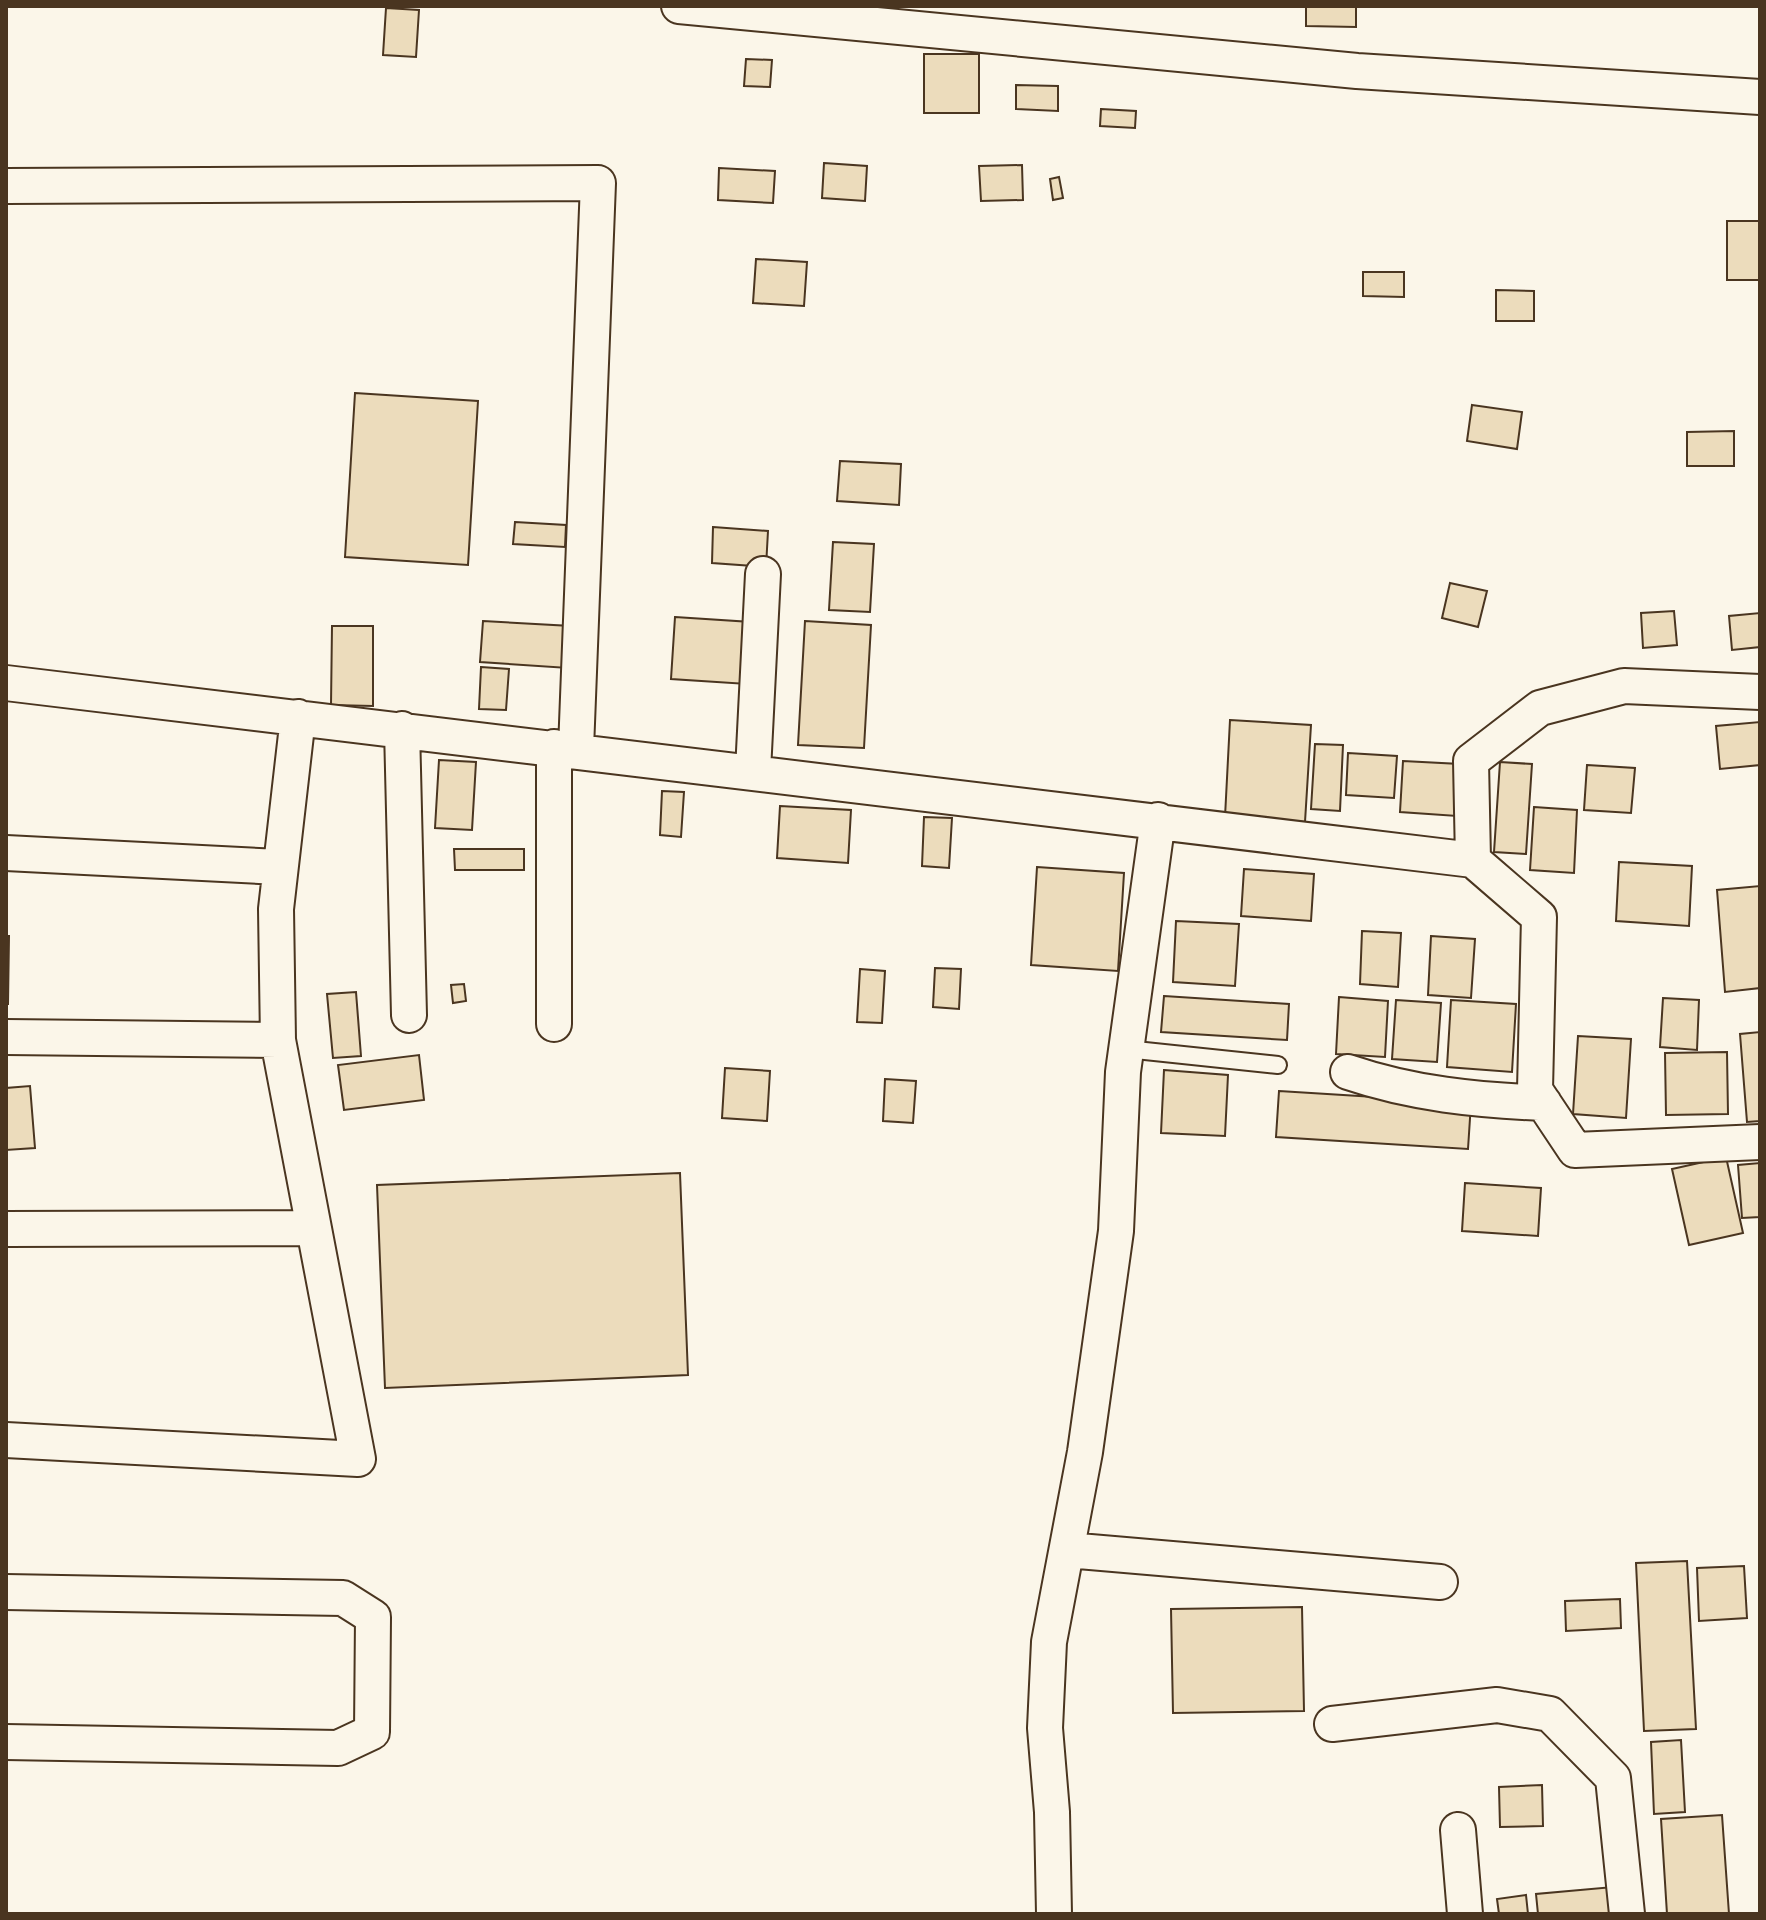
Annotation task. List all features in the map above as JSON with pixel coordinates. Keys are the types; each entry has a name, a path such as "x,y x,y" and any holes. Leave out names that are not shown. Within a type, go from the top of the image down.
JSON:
{"street":[{"path":"679,6 1357,71 1760,97"},
{"path":"6,186 598,183 565,748 554,1024"},
{"path":"753,771 763,574"},
{"path":"6,683 565,748 1473,860 1539,917 1535,1090 1575,1150 1760,1142"},
{"path":"1473,860 1471,761 1540,708 1624,686 1760,692"},
{"path":"6,1440 358,1459 311,1228 278,1040 276,909 298,717"},
{"path":"402,729 409,1015"},
{"path":"1054,1914 1052,1812 1045,1728 1049,1642 1085,1452 1116,1231 1126,1049 1158,820"},
{"path":"6,853 279,867"},
{"path":"6,1037 278,1040"},
{"path":"1348,1072 1397,1088 1450,1097 1544,1103"},
{"path":"6,1229 311,1228"},
{"path":"1067,1550 1440,1582"},
{"path":"6,1592 343,1598 373,1617 372,1732 338,1748 6,1742"},
{"path":"1332,1724 1497,1705 1550,1714 1613,1778 1627,1914"},
{"path":"1458,1830 1465,1914"}],"lane":[{"path":"1126,1049 1278,1065"}],"building":[{"path":"1306,6 1356,6 1356,27 1306,26"},
{"path":"386,8 419,10 416,57 383,55"},
{"path":"924,54 979,54 979,113 924,113"},
{"path":"746,59 772,60 770,87 744,86"},
{"path":"1016,85 1058,86 1058,111 1016,109"},
{"path":"1101,109 1136,111 1135,128 1100,126"},
{"path":"824,163 867,166 865,201 822,198"},
{"path":"1022,165 1023,200 981,201 979,166"},
{"path":"719,168 775,171 773,203 718,200"},
{"path":"1059,177 1063,198 1053,200 1050,179"},
{"path":"1727,221 1760,221 1760,280 1727,280"},
{"path":"756,259 807,262 804,306 753,303"},
{"path":"1363,272 1404,272 1404,297 1363,296"},
{"path":"1496,290 1534,291 1534,321 1496,321"},
{"path":"355,393 478,401 468,565 345,557"},
{"path":"1472,405 1522,412 1517,449 1467,441"},
{"path":"1734,431 1734,466 1687,466 1687,432"},
{"path":"840,461 901,464 899,505 837,501"},
{"path":"515,522 566,525 565,547 513,544"},
{"path":"713,527 768,531 766,567 712,563"},
{"path":"833,542 874,544 870,612 829,610"},
{"path":"1450,583 1487,591 1478,627 1442,618"},
{"path":"1674,611 1677,645 1643,648 1641,613"},
{"path":"1760,613 1760,647 1732,650 1729,616"},
{"path":"675,617 751,622 747,684 671,679"},
{"path":"483,621 571,626 568,668 480,662"},
{"path":"805,621 871,625 864,748 798,745"},
{"path":"332,626 373,626 373,706 331,705"},
{"path":"481,667 509,669 506,710 479,709"},
{"path":"1230,720 1311,725 1305,822 1225,817"},
{"path":"1760,722 1760,765 1720,769 1716,726"},
{"path":"1315,744 1343,745 1340,811 1311,809"},
{"path":"1348,753 1397,756 1394,798 1346,795"},
{"path":"439,760 476,762 472,830 435,828"},
{"path":"1403,761 1460,764 1457,816 1400,812"},
{"path":"1500,762 1532,764 1526,854 1494,852"},
{"path":"1587,765 1635,768 1631,813 1584,810"},
{"path":"662,791 684,792 681,837 660,835"},
{"path":"780,806 851,810 848,863 777,858"},
{"path":"1534,807 1577,810 1574,873 1530,870"},
{"path":"924,817 952,818 949,868 922,866"},
{"path":"454,849 524,849 524,870 455,870"},
{"path":"1619,862 1692,866 1689,926 1616,921"},
{"path":"1037,867 1124,873 1118,971 1031,965"},
{"path":"1244,869 1314,874 1311,921 1241,916"},
{"path":"1760,886 1760,988 1725,992 1717,890"},
{"path":"1176,921 1239,924 1235,986 1173,982"},
{"path":"1362,931 1401,933 1398,987 1360,984"},
{"path":"6,936 9,936 8,1004 6,1004"},
{"path":"1431,936 1475,939 1471,998 1428,995"},
{"path":"935,968 961,969 959,1009 933,1007"},
{"path":"860,969 885,971 882,1023 857,1022"},
{"path":"464,984 466,1001 453,1003 451,985"},
{"path":"356,992 361,1056 333,1058 327,994"},
{"path":"1164,996 1289,1004 1287,1040 1161,1032"},
{"path":"1339,997 1388,1001 1385,1057 1336,1054"},
{"path":"1663,998 1699,1000 1697,1050 1660,1047"},
{"path":"1396,1000 1441,1003 1437,1062 1392,1059"},
{"path":"1451,1000 1516,1004 1512,1072 1447,1067"},
{"path":"1760,1032 1760,1121 1747,1122 1740,1034"},
{"path":"1578,1036 1631,1039 1626,1118 1573,1114"},
{"path":"1727,1052 1728,1114 1666,1115 1665,1053"},
{"path":"419,1055 424,1100 344,1110 338,1065"},
{"path":"725,1068 770,1071 767,1121 722,1118"},
{"path":"1164,1070 1228,1075 1225,1136 1161,1133"},
{"path":"885,1079 916,1081 913,1123 883,1121"},
{"path":"30,1086 35,1148 6,1150 6,1088"},
{"path":"1279,1091 1471,1103 1468,1149 1276,1137"},
{"path":"1726,1157 1743,1233 1689,1245 1672,1169"},
{"path":"1760,1163 1760,1217 1742,1218 1738,1165"},
{"path":"680,1173 688,1375 385,1388 377,1185"},
{"path":"1465,1183 1541,1188 1538,1236 1462,1231"},
{"path":"1687,1561 1696,1729 1644,1731 1636,1563"},
{"path":"1744,1566 1747,1618 1699,1621 1697,1568"},
{"path":"1620,1599 1621,1628 1566,1631 1565,1601"},
{"path":"1302,1607 1304,1711 1173,1713 1171,1609"},
{"path":"1681,1740 1685,1812 1654,1814 1651,1742"},
{"path":"1542,1785 1543,1826 1500,1827 1499,1787"},
{"path":"1722,1815 1729,1914 1667,1914 1661,1819"},
{"path":"1613,1887 1616,1914 1538,1914 1536,1894"},
{"path":"1526,1895 1528,1914 1499,1914 1497,1899"}]}
